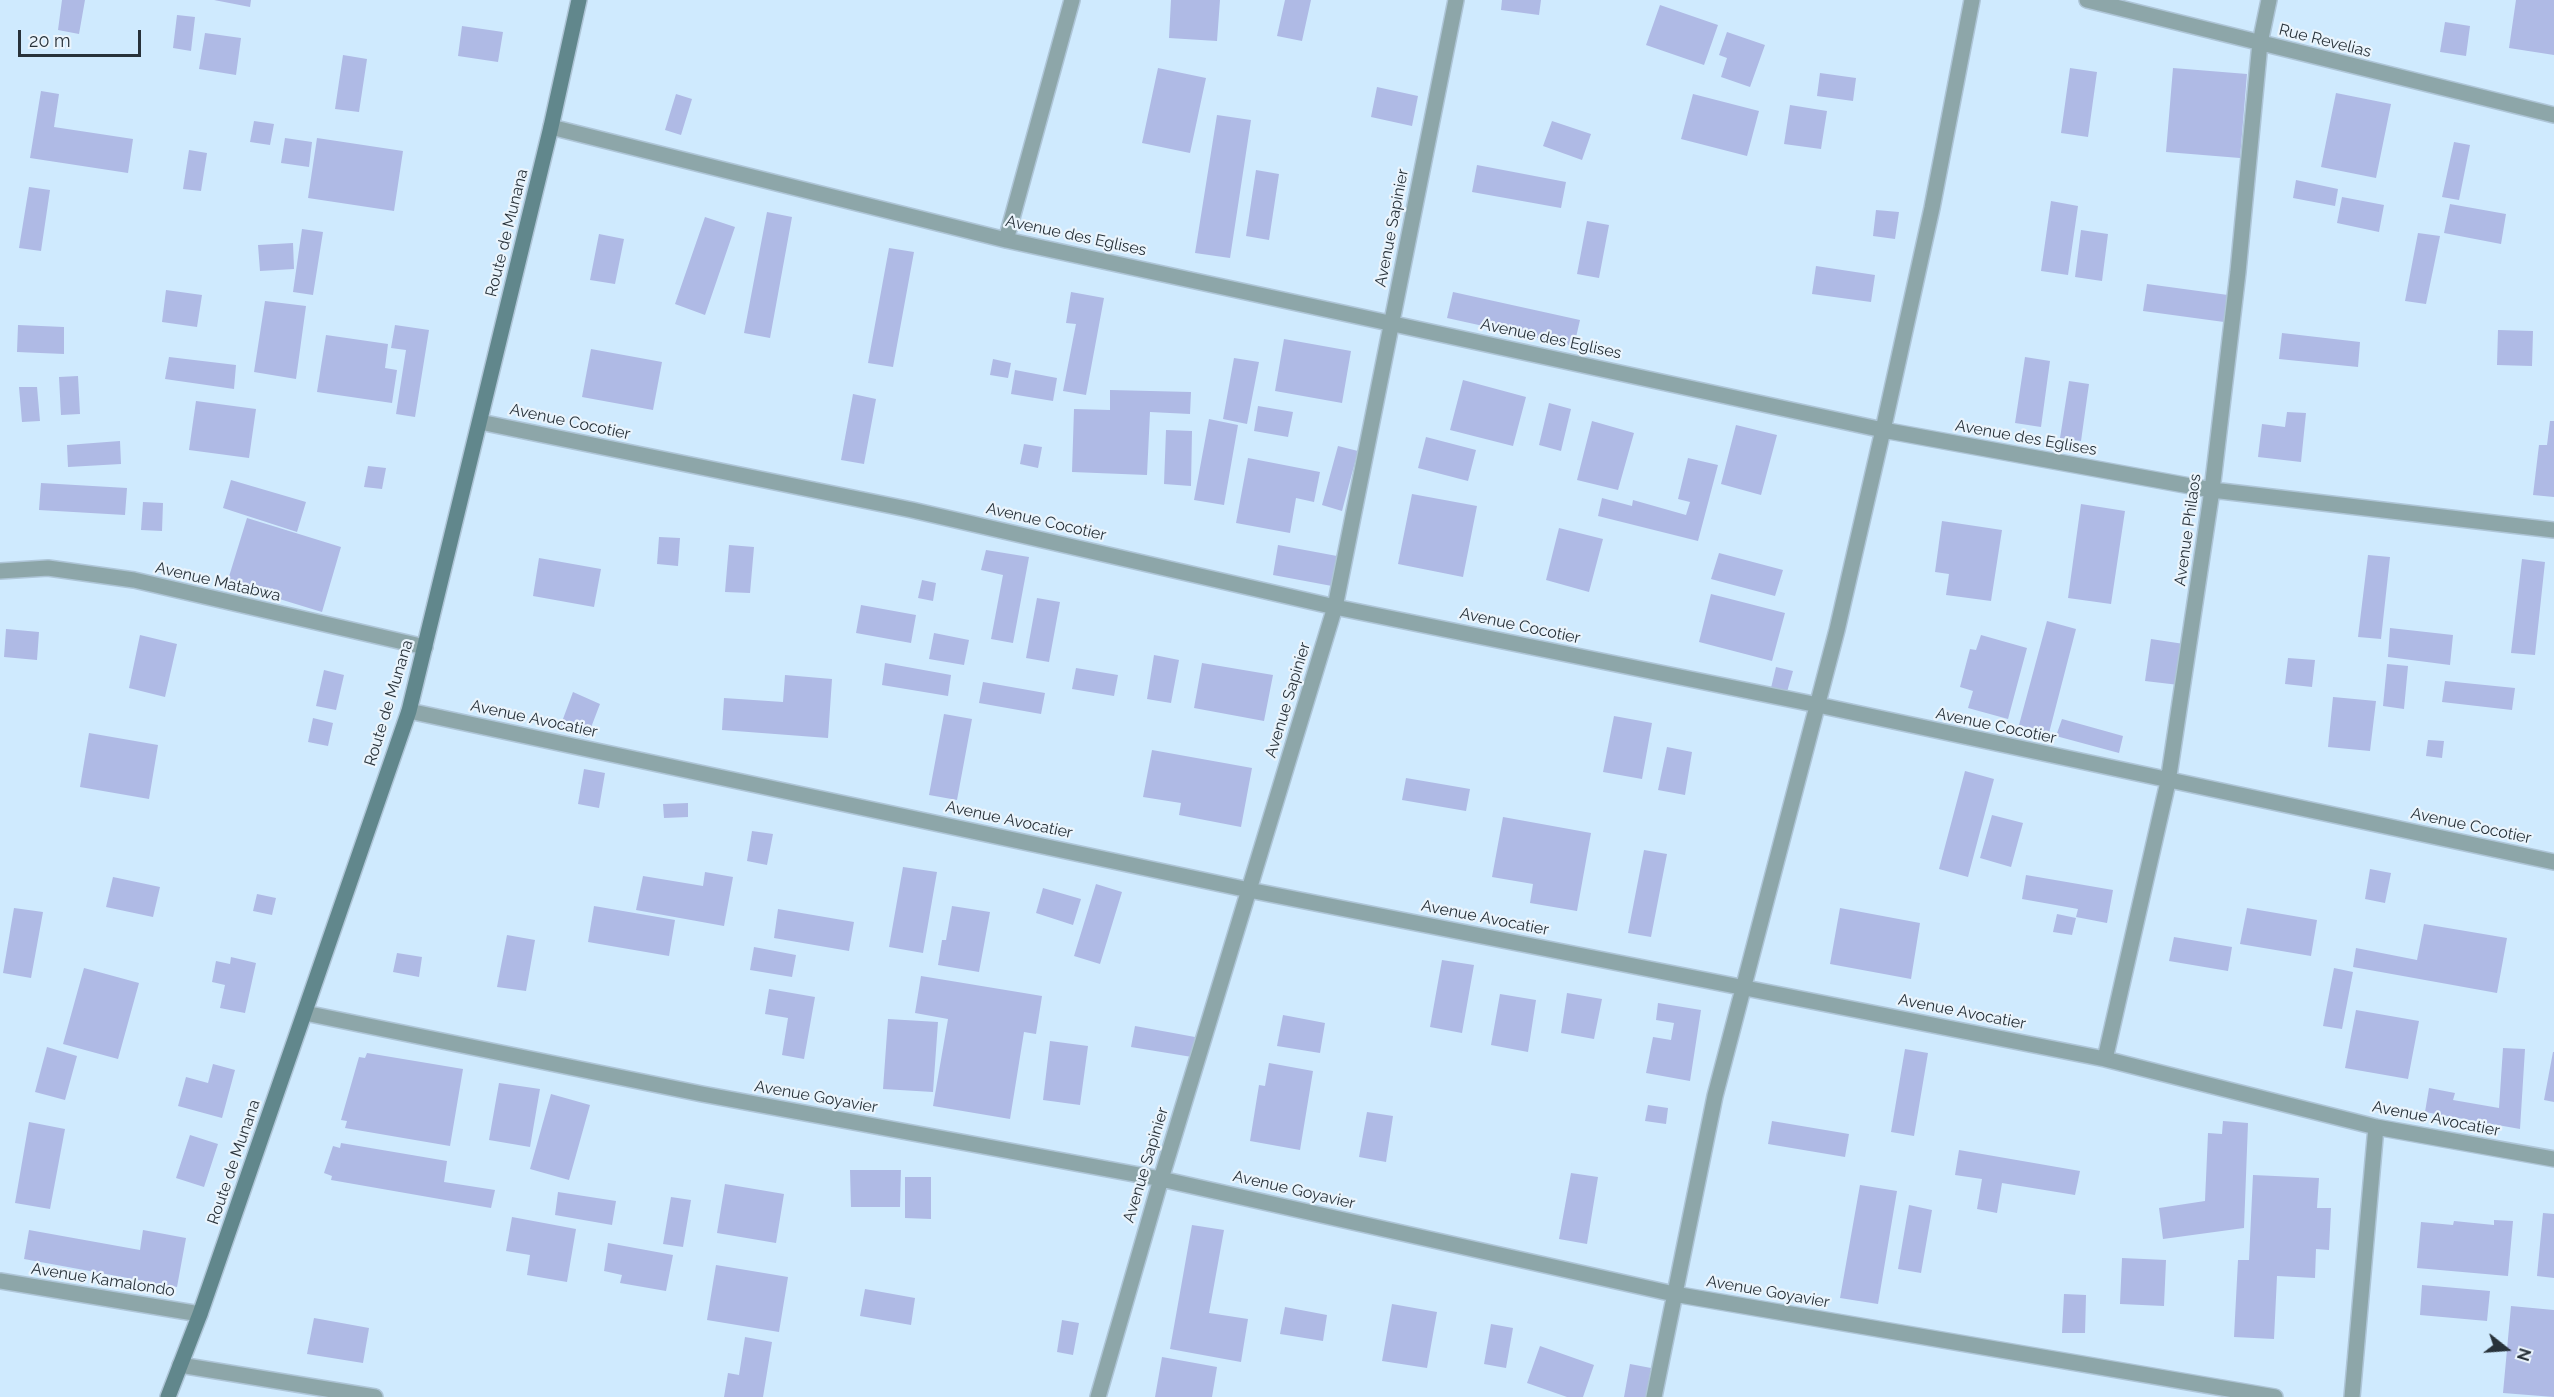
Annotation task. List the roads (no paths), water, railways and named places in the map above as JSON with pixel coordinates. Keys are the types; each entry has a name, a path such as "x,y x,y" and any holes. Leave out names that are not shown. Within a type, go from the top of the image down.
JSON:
{"main road":[{"name":"Route de Munana","path":"168,1397 200,1314 409,711 551,128 579,0"}],"street":[{"path":"1006,240 1072,0"},
{"name":"Avenue Sapinier","path":"1098,1397 1161,1179 1335,607 1456,0"},
{"path":"1654,1397 1715,1096 1818,705 1883,430 1932,208 1972,0"},
{"name":"Rue Revelias","path":"2087,0 2554,115"},
{"name":"Avenue Philaos","path":"2105,1059 2168,782 2212,490 2238,272 2260,43 2269,0"},
{"name":"Avenue des Eglises","path":"551,128 1006,240 1883,430 2212,490 2554,530"},
{"name":"Avenue Cocotier","path":"480,422 912,510 1335,607 1818,705 2168,782 2554,862"},
{"name":"Avenue Matabwa","path":"0,571 48,568 134,580 425,647"},
{"name":"Avenue Avocatier","path":"409,711 1249,890 2105,1059 2376,1127 2554,1159"},
{"name":"Avenue Goyavier","path":"305,1013 702,1094 1161,1179 1674,1294 2275,1397"},
{"path":"2352,1397 2376,1127"},
{"name":"Avenue Kamalondo","path":"0,1281 200,1314"},
{"path":"180,1365 375,1397"}]}
